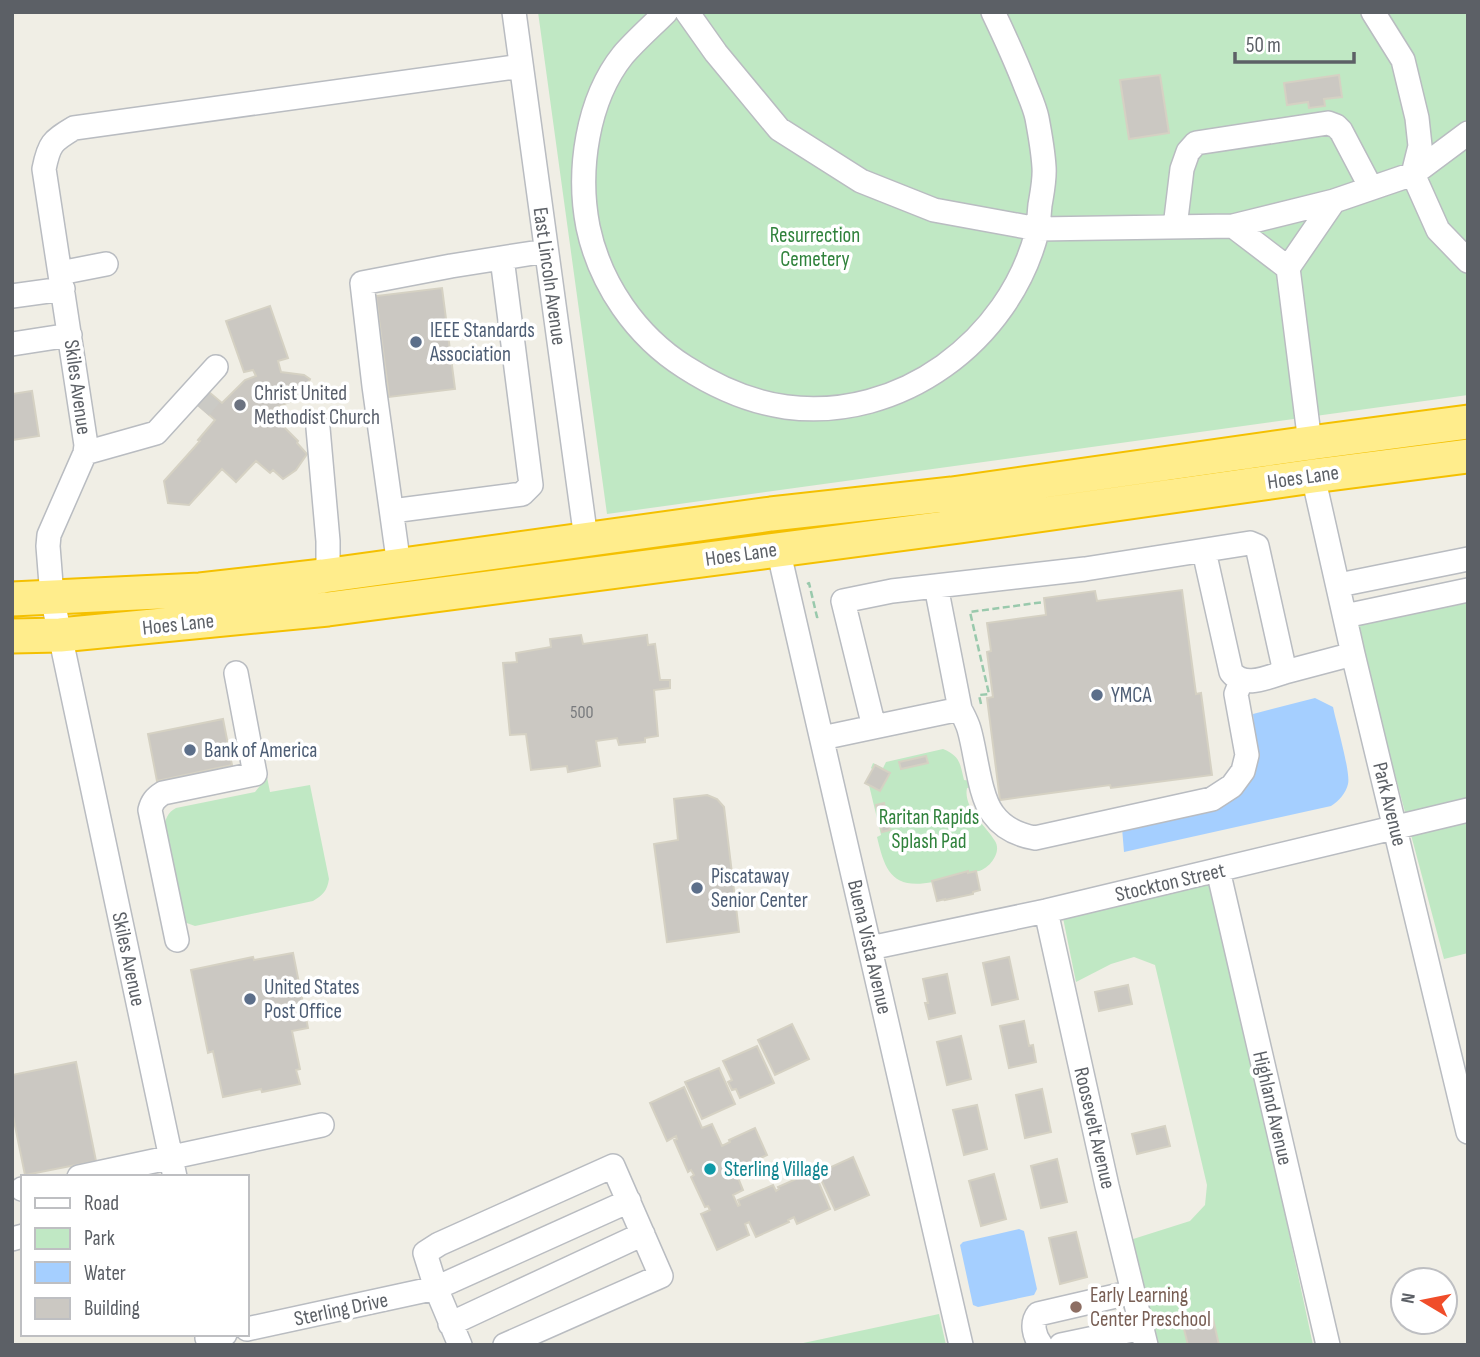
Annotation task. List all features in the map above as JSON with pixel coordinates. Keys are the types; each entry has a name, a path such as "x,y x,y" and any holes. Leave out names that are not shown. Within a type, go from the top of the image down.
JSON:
{"highway":[{"name":"Hoes Lane","path":"12,599 200,590 328,575 771,514 952,494 1468,422"},
{"name":"Hoes Lane","path":"12,636 60,635 328,609 1468,456"}],"street":[{"name":"East Lincoln Avenue","path":"514,12 586,539"},
{"path":"666,12 624,55 602,92 594,112 586,152 583,197 591,237 606,278 617,298 648,337 676,362 715,385 751,398 786,407 805,408 828,408 881,398 939,371 962,354 985,330 1000,312 1016,285 1038,229 1044,169 1037,115 993,12"},
{"path":"687,12 716,53 779,129 861,181 934,211 1038,229 1233,226 1334,201 1413,174 1468,133"},
{"path":"1373,12 1403,61 1412,95 1420,146 1413,174 1438,230 1468,261"},
{"name":"Skiles Avenue","path":"173,1167 52,597 48,546 50,535 85,453 86,435 44,169 47,151 59,137 74,128 521,66"},
{"path":"1175,227 1182,169 1188,152 1196,143 1328,123 1341,131 1371,188"},
{"path":"1310,443 1288,268 1334,201"},
{"path":"1233,226 1288,268"},
{"path":"399,566 362,283 546,251"},
{"path":"392,511 522,494 531,485 502,258"},
{"path":"12,296 106,264"},
{"path":"12,344 70,335"},
{"path":"85,453 156,433 180,431 220,385 216,367 156,433"},
{"path":"318,428 328,541 328,575"},
{"name":"Park Avenue","path":"1314,476 1353,654 1468,1132"},
{"path":"874,727 843,601 892,591 1085,569 1250,543 1257,546 1285,672"},
{"name":"Buena Vista Avenue","path":"778,549 961,1345"},
{"path":"1205,551 1231,672 1241,681 1249,682 1353,654"},
{"path":"1339,585 1468,559"},
{"path":"936,586 970,708 968,726 983,791 991,813 1006,828 1023,836 1035,838 1212,799 1231,786 1243,771 1247,755 1236,694 1241,681"},
{"path":"1345,616 1468,590"},
{"path":"177,940 150,810 156,798 163,793 255,774 236,673"},
{"path":"822,738 970,708"},
{"name":"Stockton Street","path":"870,948 1046,911 1468,810"},
{"name":"Highland Avenue","path":"1218,870 1328,1345"},
{"name":"Roosevelt Avenue","path":"1046,911 1107,1186 1144,1336"},
{"path":"98,1175 173,1167 322,1125"},
{"path":"505,1345 661,1276 643,1234 613,1166 439,1244 425,1253 455,1334 643,1234"},
{"name":"Sterling Drive","path":"248,1329 436,1288 628,1201"},
{"path":"1041,1345 1034,1329 1038,1314 1133,1292"},
{"path":"1061,1345 1144,1336"}],"path":[{"path":"800,585 809,583 817,617 821,616"},
{"path":"970,708 979,695 989,694 970,612 1044,602"}],"green space":[{"name":"Resurrection Cemetery","path":"538,12 1468,12 1468,395 607,514"},
{"path":"1468,599 1468,953 1444,959 1354,620"},
{"name":"Raritan Rapids Splash Pad","path":"943,749 953,754 958,761 964,780 971,781 972,787 967,788 968,802 995,841 996,855 991,863 979,871 967,871 933,882 908,883 893,875 883,860 877,837 881,835 869,785 880,791 889,774 875,765 871,768 873,763 883,768 886,762"},
{"path":"267,777 270,792 310,785 329,879 326,890 313,901 195,926 184,922 164,829 167,816 176,808 255,792"},
{"path":"1213,879 1313,1345 1156,1345 1130,1240 1190,1221 1205,1205 1207,1185 1155,965 1134,957 1111,964 1076,982 1062,913"},
{"path":"939,1314 946,1345 794,1345"}],"water":[{"path":"1315,698 1333,707 1347,769 1347,787 1334,804 1124,852 1122,828 1221,805 1256,748 1253,714"},
{"path":"1019,1229 1024,1231 1037,1289 1034,1295 978,1307 973,1305 960,1245 963,1242"}],"building":[{"path":"1160,75 1169,133 1129,139 1120,80"},
{"path":"1339,75 1342,97 1324,99 1325,106 1309,108 1308,102 1287,105 1284,83"},
{"name":"IEEE Standards Association","path":"442,288 455,389 389,397 376,296"},
{"name":"Christ United Methodist Church","path":"270,306 288,358 278,361 281,372 304,375 310,379 298,398 270,413 307,454 296,470 283,479 273,470 270,473 256,461 236,482 222,469 189,505 168,503 164,481 215,420 193,401 204,388 222,403 245,380 256,376 253,370 244,372 226,321"},
{"path":"32,391 39,436 12,440 12,394"},
{"name":"YMCA","path":"1182,590 1196,694 1201,693 1212,775 1000,800 987,698 993,697 987,652 991,651 987,623 1046,615 1044,598 1095,591 1097,601"},
{"path":"581,635 583,644 647,635 648,645 655,644 660,680 670,680 670,688 654,690 658,736 645,738 645,742 619,745 617,738 596,741 600,766 568,772 567,766 531,770 526,734 510,735 503,663 517,662 516,653 551,647 550,639"},
{"name":"Bank of America","path":"223,719 232,765 157,781 148,734"},
{"path":"926,756 928,763 901,769 899,762"},
{"path":"875,765 890,773 880,791 865,783"},
{"name":"Piscataway Senior Center","path":"707,795 717,799 724,807 739,932 667,942 654,844 678,840 674,799"},
{"path":"884,803 890,830 882,832 876,805"},
{"path":"976,871 980,890 973,894 937,901 932,881"},
{"name":"United States Post Office","path":"293,953 308,1028 292,1031 300,1069 296,1070 300,1084 223,1097 213,1051 208,1053 191,970 253,957 254,960"},
{"path":"1009,957 1018,999 992,1005 983,963"},
{"path":"947,974 955,1013 929,1019 923,979"},
{"path":"1128,985 1132,1004 1099,1011 1095,992"},
{"path":"1024,1021 1029,1046 1033,1045 1036,1062 1009,1068 1000,1026"},
{"path":"792,1024 809,1059 775,1075 758,1040"},
{"path":"961,1036 971,1079 947,1085 937,1042"},
{"path":"757,1046 774,1083 740,1098 736,1089 732,1090 728,1082 732,1080 723,1061"},
{"path":"76,1062 96,1161 25,1175 12,1111 12,1075"},
{"path":"719,1068 735,1104 702,1119 685,1082"},
{"name":"Sterling Village","path":"684,1087 702,1128 712,1124 722,1146 755,1128 767,1155 740,1168 734,1168 743,1190 733,1195 738,1206 738,1200 773,1185 776,1191 778,1187 814,1171 830,1209 797,1224 794,1217 756,1237 749,1222 745,1224 749,1235 717,1250 701,1214 710,1210 708,1206 705,1207 691,1177 694,1175 691,1170 688,1172 674,1140 677,1139 676,1136 667,1141 650,1103"},
{"path":"1042,1089 1051,1132 1025,1138 1016,1095"},
{"path":"977,1105 987,1149 964,1155 953,1110"},
{"path":"1165,1126 1170,1146 1137,1154 1132,1134"},
{"path":"853,1157 869,1195 835,1210 818,1173"},
{"path":"1057,1159 1067,1202 1041,1208 1031,1166"},
{"path":"994,1174 1006,1219 981,1226 969,1181"},
{"path":"1076,1232 1087,1277 1060,1284 1049,1238"},
{"path":"1211,1310 1219,1345 1188,1345 1181,1317"}],"tunnel":[{"path":"200,408 211,395"}],"place":[{"name":"IEEE Standards Association","path":"416,342"},
{"name":"Christ United Methodist Church","path":"240,405"},
{"name":"YMCA","path":"1097,695"},
{"name":"Bank of America","path":"190,750"},
{"name":"Piscataway Senior Center","path":"697,888"},
{"name":"United States Post Office","path":"250,999"},
{"name":"Sterling Village","path":"710,1169"},
{"name":"Early Learning Center Preschool","path":"1076,1307"}]}
